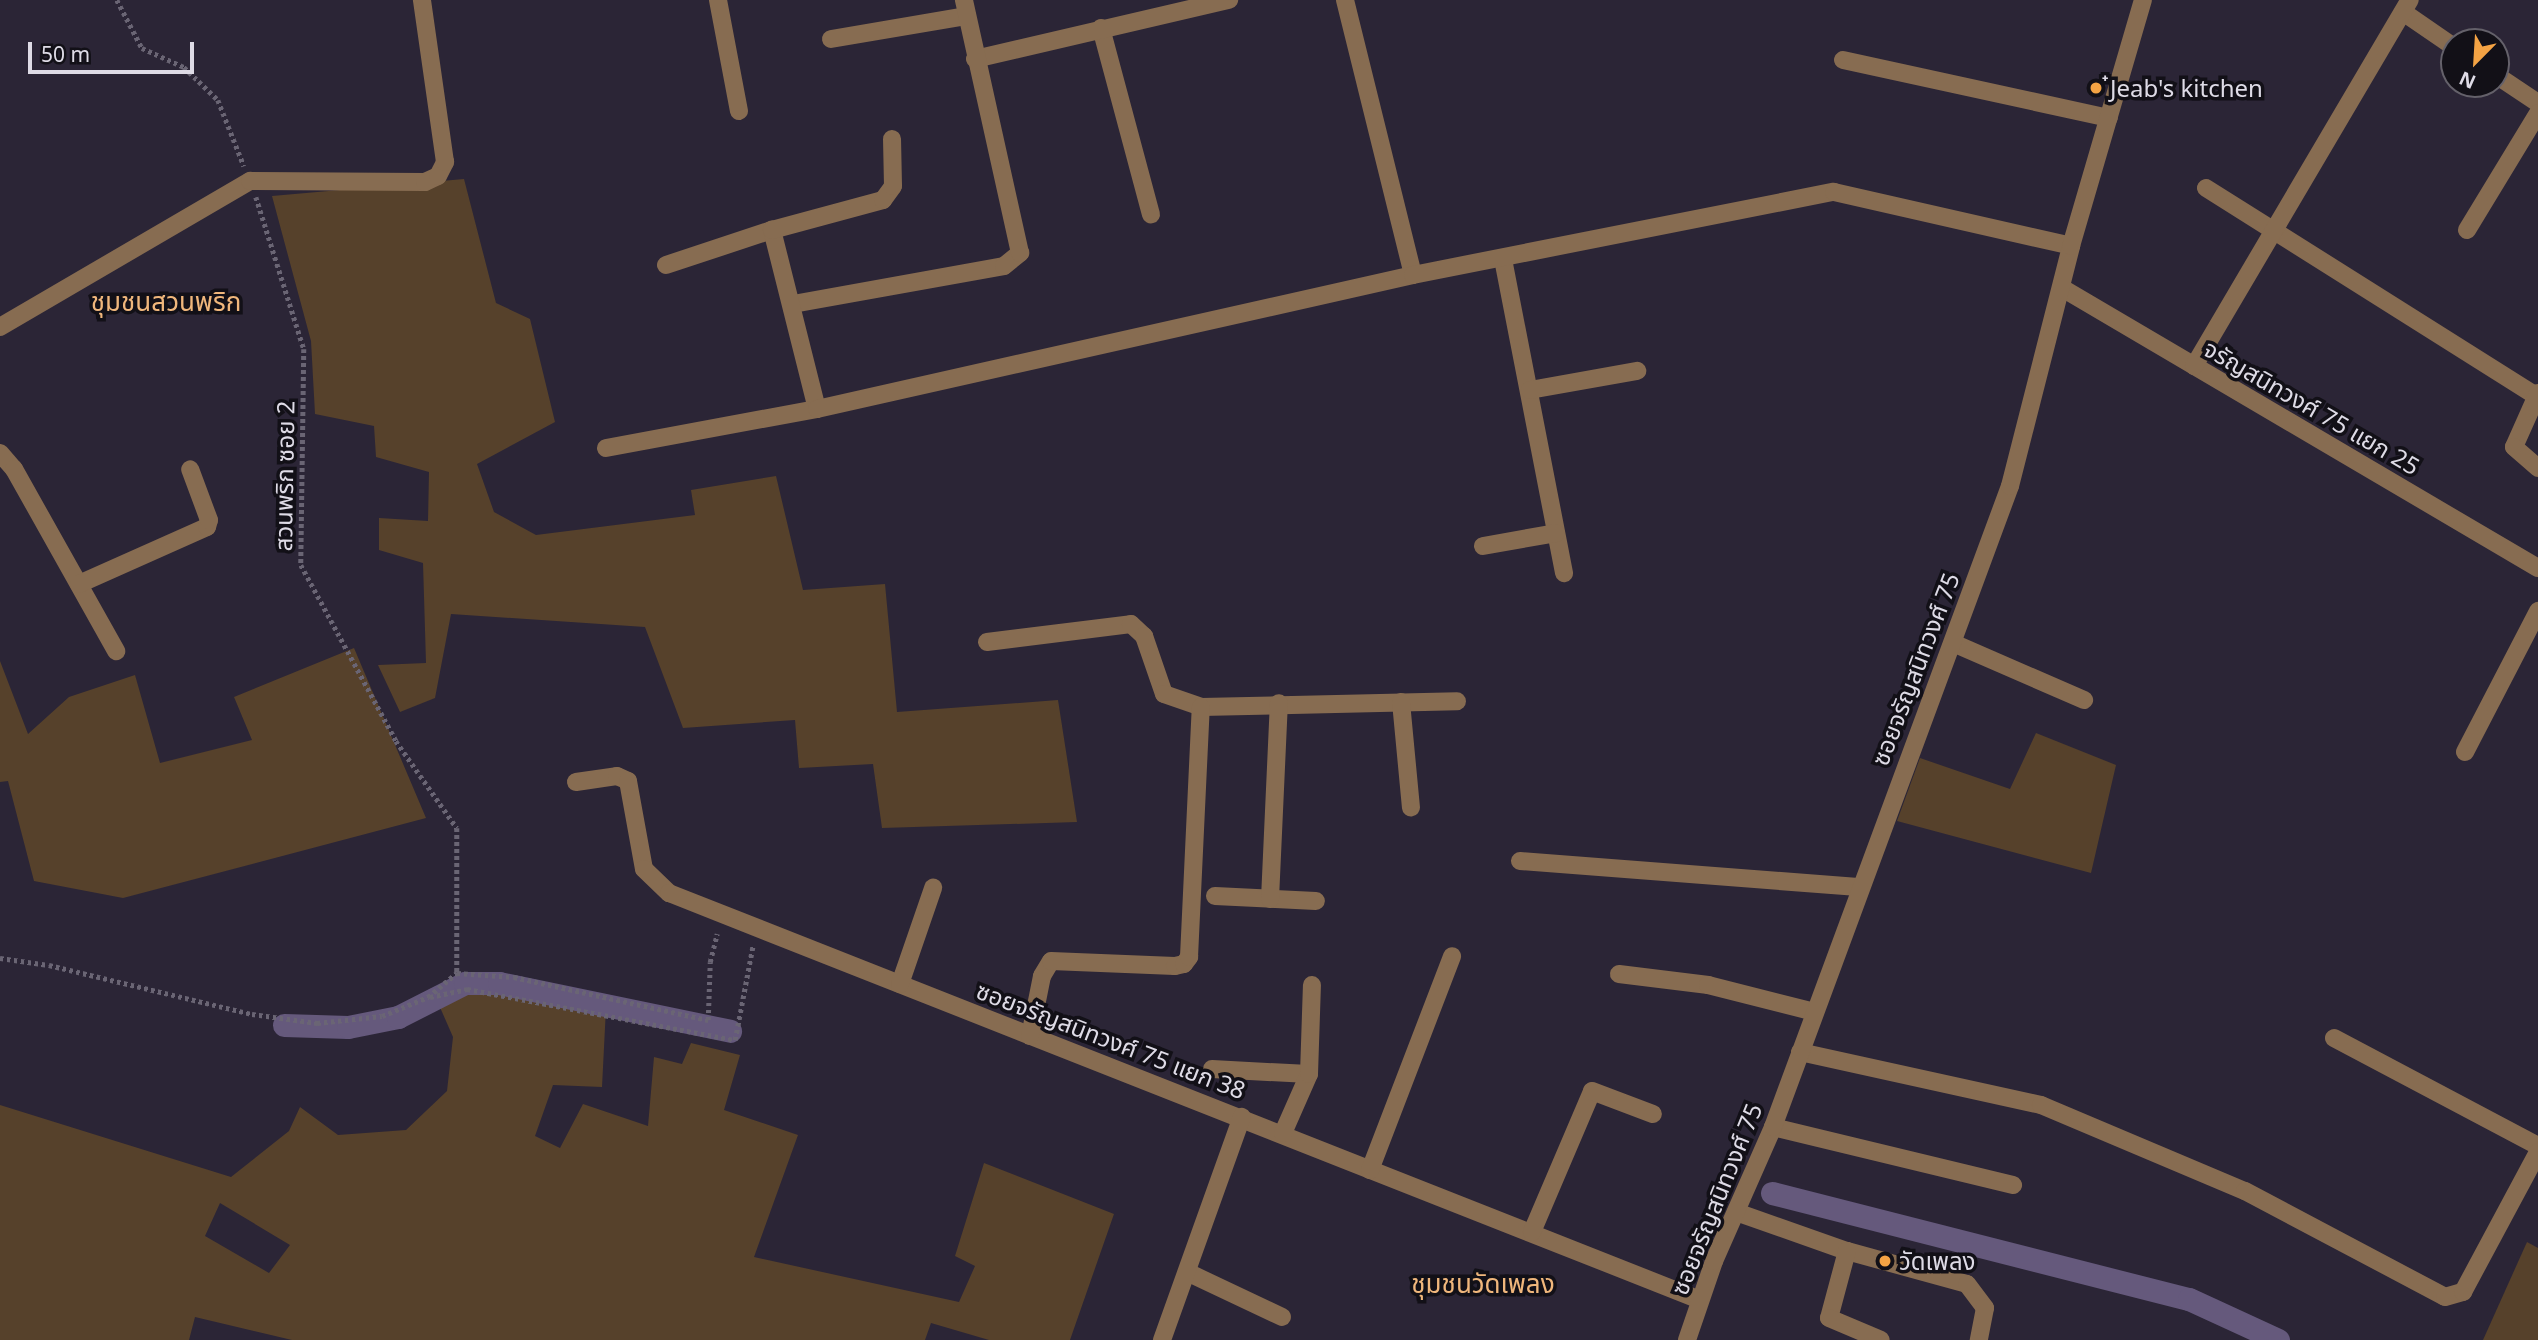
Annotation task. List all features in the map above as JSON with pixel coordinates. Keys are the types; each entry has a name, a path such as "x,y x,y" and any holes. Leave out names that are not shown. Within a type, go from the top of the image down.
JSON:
{"street":[{"path":"0,327 250,181 425,182 438,176 444,162 422,0"},
{"path":"718,0 739,111"},
{"path":"975,59 1229,0"},
{"path":"1345,0 1413,275"},
{"name":"ซอยจรัญสนิทวงศ์ 75","path":"1687,1340 1700,1300 1773,1127 1858,887 1953,643 2010,486 2071,246 2143,0"},
{"path":"2194,366 2406,6 2440,35"},
{"path":"793,304 1004,266 1016,259 1021,247 965,8 831,39"},
{"path":"1101,28 1151,214"},
{"path":"1843,60 2109,118"},
{"path":"2510,84 2538,103"},
{"path":"2468,230 2538,113"},
{"path":"666,265 772,230 883,200 893,186 892,139"},
{"path":"2206,188 2274,233 2537,394 2514,447 2538,468"},
{"path":"606,448 817,409 1413,275 1834,192 2071,246"},
{"path":"772,230 793,304 817,409"},
{"path":"1503,259 1564,573"},
{"name":"จรัญสนิทวงศ์ 75 แยก 25","path":"2062,288 2538,568"},
{"path":"1530,390 1637,371"},
{"path":"0,453 116,650"},
{"path":"79,584 207,527 209,520 190,469"},
{"path":"1483,546 1556,533"},
{"path":"2465,752 2538,611"},
{"path":"987,642 1131,624 1144,636 1164,694 1201,707 1279,703 1457,701"},
{"path":"1953,643 2084,700"},
{"path":"1401,702 1410,808"},
{"path":"1270,899 1279,703"},
{"path":"1030,1035 1042,976 1051,961 1175,966 1184,964 1189,957 1201,707"},
{"name":"ซอยจรัญสนิทวงศ์ 75 แยก 38","path":"576,782 625,779 645,872 669,893 1242,1116 1370,1170 1700,1300"},
{"path":"1520,861 1858,887"},
{"path":"900,984 933,888"},
{"path":"1215,896 1316,901"},
{"path":"1370,1170 1452,956"},
{"path":"1619,974 1708,985 1815,1012"},
{"path":"1283,1133 1309,1074 1312,985"},
{"path":"2334,1038 2538,1146"},
{"path":"1800,1052 2040,1105 2245,1191 2445,1297 2463,1292 2538,1152"},
{"path":"1212,1069 1309,1074"},
{"path":"1532,1232 1592,1091 1653,1114"},
{"path":"1162,1340 1242,1116"},
{"path":"1773,1127 2013,1185"},
{"path":"1736,1212 1847,1251 1967,1284 1985,1308 1979,1340"},
{"path":"1847,1251 1829,1318 1881,1340"},
{"path":"1187,1272 1282,1317"}],"path":[{"name":"สวนพริก ซอย 2","path":"117,0 142,48 184,67 218,100 273,241 304,349 301,565 396,741 457,828 457,973"},
{"path":"0,958 49,965 252,1014 317,1023 382,1016 428,997 467,989 735,1040 756,927"},
{"path":"428,997 457,973 514,977 708,1020 710,962 717,934"}],"shaded area":[{"path":"464,179 496,303 530,319 555,422 477,464 494,512 536,535 695,515 691,490 776,476 803,590 885,584 897,712 1058,700 1077,822 882,828 873,764 799,768 795,720 683,728 645,627 451,614 435,698 400,712 378,665 426,663 423,563 379,550 379,518 428,521 429,472 376,457 374,426 315,414 311,341 272,196"},
{"path":"354,648 426,818 123,898 34,881 8,781 0,782 0,661 28,734 69,697 135,675 160,763 252,740 234,697"},
{"path":"2036,733 2116,765 2091,873 1897,821 1920,758 2010,789"},
{"path":"483,986 606,1008 602,1087 553,1085 535,1136 560,1148 583,1104 648,1126 654,1057 682,1064 691,1043 740,1055 724,1110 798,1135 754,1257 959,1302 975,1266 955,1256 984,1163 1114,1214 1070,1340 989,1340 931,1323 925,1340 292,1340 195,1317 189,1340 0,1340 0,1105 231,1177 289,1131 300,1107 338,1135 406,1130 447,1091 453,1037 439,1005","holes":["220,1203 290,1245 269,1273 205,1236"]},
{"path":"2527,1242 2538,1248 2538,1340 2483,1340"}],"waterway":[{"path":"284,1025 348,1027 398,1017 465,983 499,983 730,1031"},
{"path":"1772,1193 2189,1299 2278,1340"}],"place":[{"name":"๋Jeab's kitchen","path":"2096,88"},
{"name":"วัดเพลง","path":"1885,1261"}],"district":[{"name":"ชุมชนสวนพริก","path":"166,302"},
{"name":"ชุมชนวัดเพลง","path":"1483,1284"}]}
